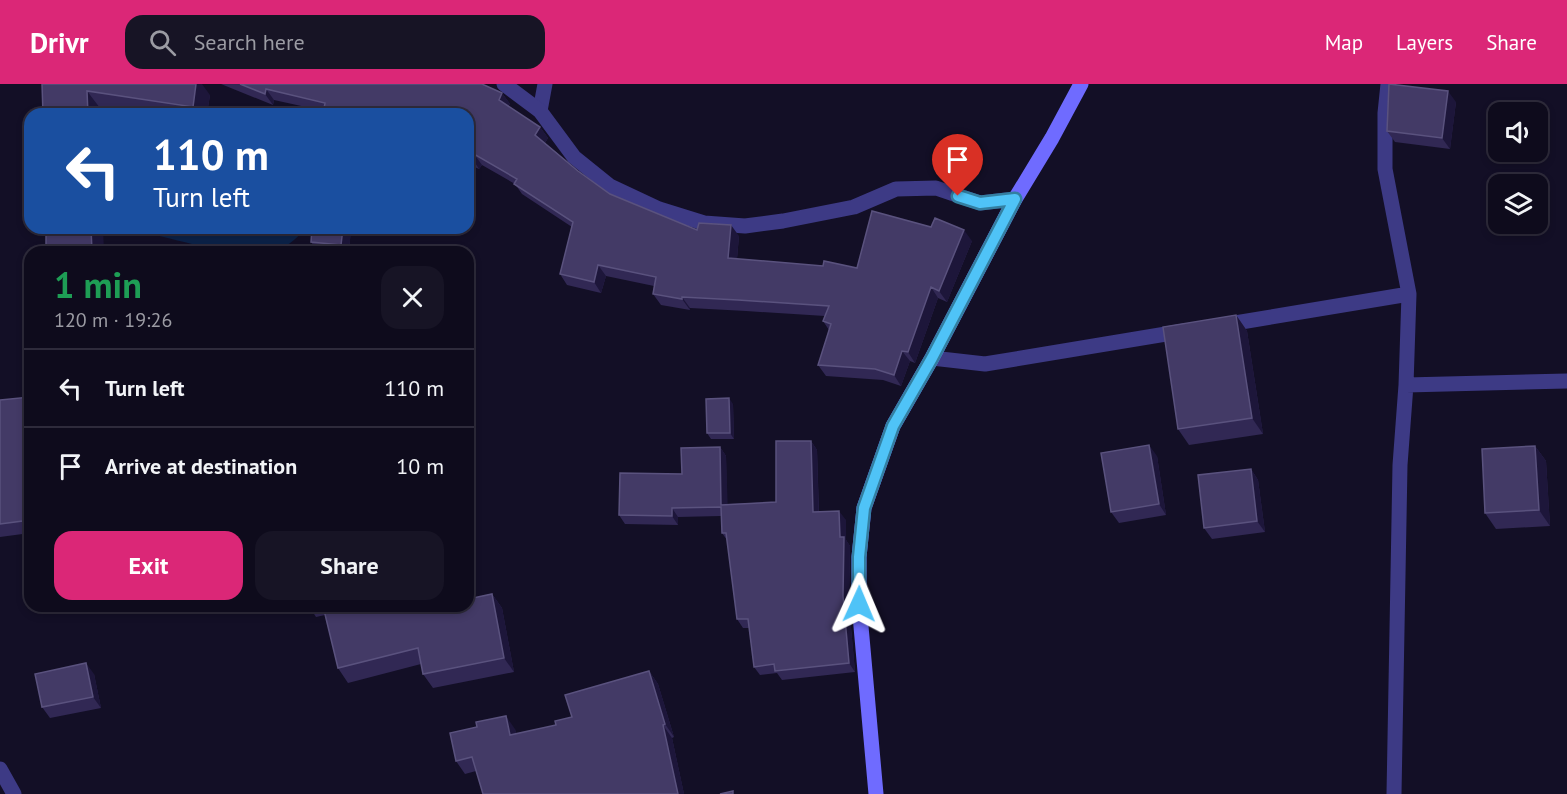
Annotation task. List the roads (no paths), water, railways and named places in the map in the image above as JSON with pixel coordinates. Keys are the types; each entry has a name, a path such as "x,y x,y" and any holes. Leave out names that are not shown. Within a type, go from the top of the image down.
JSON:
{"main road":[{"path":"876,794 859,604 859,557 864,508 893,426 932,358 1015,199 1081,84"}],"street":[{"path":"504,84 540,111 574,157 610,186 659,209 704,223 745,226 783,221 854,207 896,189 936,188 980,203 1015,199"},
{"path":"540,111 545,84"},
{"path":"1388,84 1384,114 1385,169 1409,294 1400,465 1394,794"},
{"path":"932,358 985,364 1409,294"},
{"path":"1406,385 1567,381"},
{"path":"0,769 14,794"}],"water":[{"path":"152,234 300,234 284,246 195,245"}]}
